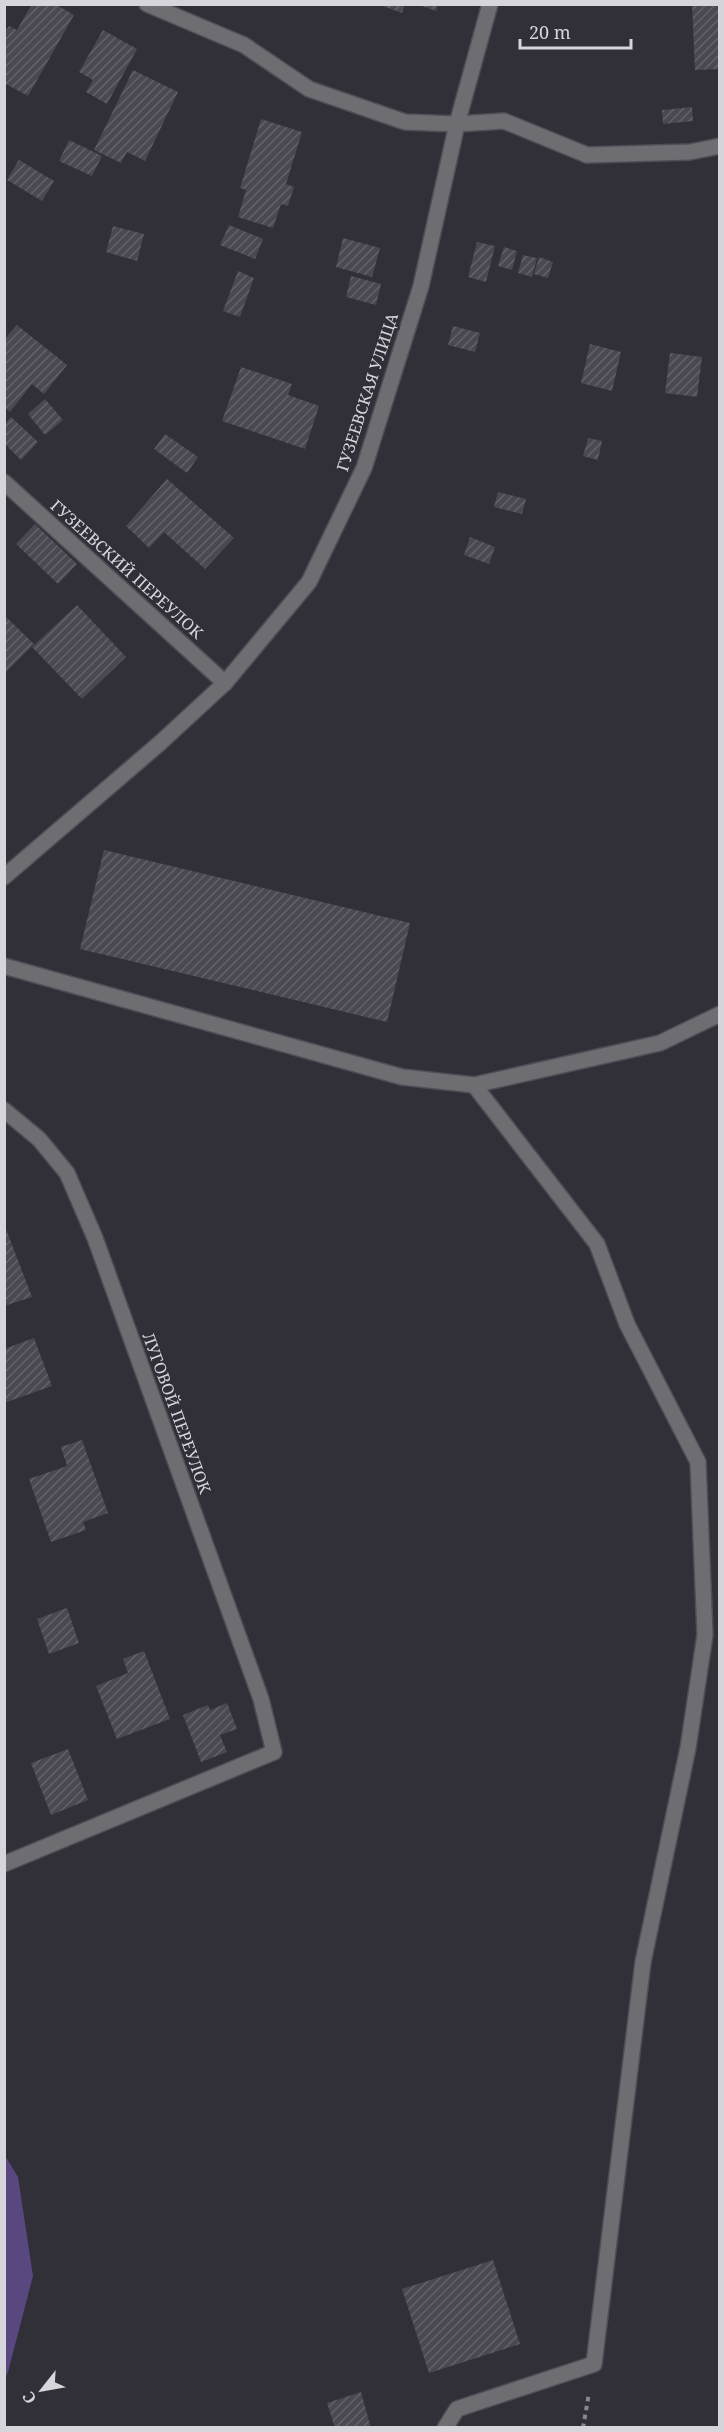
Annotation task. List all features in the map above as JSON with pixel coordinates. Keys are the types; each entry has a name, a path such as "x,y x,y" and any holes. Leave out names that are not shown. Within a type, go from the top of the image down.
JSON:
{"street":[{"path":"147,4 244,45 309,89 405,122 457,124 504,121 587,155 690,152 720,146"},
{"name":"ГУЗЕЕВСКАЯ УЛИЦА","path":"4,876 160,743 225,683 309,582 364,468 420,285 457,124 490,4"},
{"name":"ГУЗЕЕВСКИЙ ПЕРЕУЛОК","path":"4,482 225,683"},
{"path":"4,966 402,1077 474,1085 660,1043 720,1014"},
{"path":"446,2427 457,2409 594,2364 643,1962 688,1748 705,1635 698,1462 627,1324 597,1244 474,1085"},
{"name":"ЛУГОВОЙ ПЕРЕУЛОК","path":"4,1110 39,1139 67,1173 95,1238 261,1699 274,1752 4,1864"}],"shaded area":[{"path":"4,2154 18,2177 33,2276 5,2378"}],"building":[{"path":"32,4 55,4 74,15 28,96 4,83 4,34 9,26 17,30"},
{"path":"377,4 405,4 402,13"},
{"path":"416,4 438,4 436,11"},
{"path":"692,4 720,4 720,69 695,70"},
{"path":"103,30 137,49 107,104 86,92 93,80 79,72"},
{"path":"133,70 178,92 145,161 127,152 121,163 94,150"},
{"path":"692,107 693,121 663,124 662,110"},
{"path":"261,119 302,132 286,184 294,187 288,206 281,204 273,228 238,217 246,190 240,188"},
{"path":"69,140 102,156 92,176 59,161"},
{"path":"19,160 54,181 42,201 7,180"},
{"path":"229,225 263,239 255,259 220,245"},
{"path":"113,226 144,234 137,261 106,252"},
{"path":"343,238 380,248 372,277 336,267"},
{"path":"477,242 495,246 486,282 468,277"},
{"path":"504,247 517,251 512,270 498,266"},
{"path":"523,255 537,258 532,277 518,273"},
{"path":"539,257 553,262 548,278 534,274"},
{"path":"238,271 254,278 240,317 223,311"},
{"path":"351,276 381,284 376,305 346,297"},
{"path":"17,325 67,365 44,394 32,384 10,412 4,407 4,340"},
{"path":"453,326 480,333 475,352 448,345"},
{"path":"590,344 621,352 612,391 581,383"},
{"path":"670,353 702,357 697,397 665,393"},
{"path":"241,367 292,384 288,395 319,406 305,449 222,421"},
{"path":"45,399 63,420 45,435 28,414"},
{"path":"11,417 38,442 21,460 5,444 5,424"},
{"path":"165,434 198,457 187,473 154,449"},
{"path":"588,438 602,441 598,460 583,456"},
{"path":"167,479 234,538 205,569 164,532 149,548 126,526"},
{"path":"498,492 526,499 522,514 494,507"},
{"path":"35,524 77,564 58,584 16,544"},
{"path":"470,537 495,547 489,564 464,555"},
{"path":"77,605 126,657 82,699 32,647"},
{"path":"4,615 34,644 4,674"},
{"path":"104,850 410,923 387,1022 80,949"},
{"path":"4,1224 32,1297 4,1306"},
{"path":"34,1338 52,1386 4,1403 4,1349"},
{"path":"82,1440 108,1513 83,1522 86,1530 51,1542 29,1479 67,1466 61,1447"},
{"path":"67,1608 79,1643 49,1654 37,1619"},
{"path":"144,1651 170,1719 117,1739 96,1686 128,1673 123,1659"},
{"path":"227,1703 237,1729 220,1735 227,1752 201,1762 183,1715 208,1705 210,1710"},
{"path":"68,1749 88,1800 51,1815 31,1763"},
{"path":"493,2260 520,2344 429,2373 402,2289"},
{"path":"361,2392 371,2428 335,2428 327,2403"}]}
